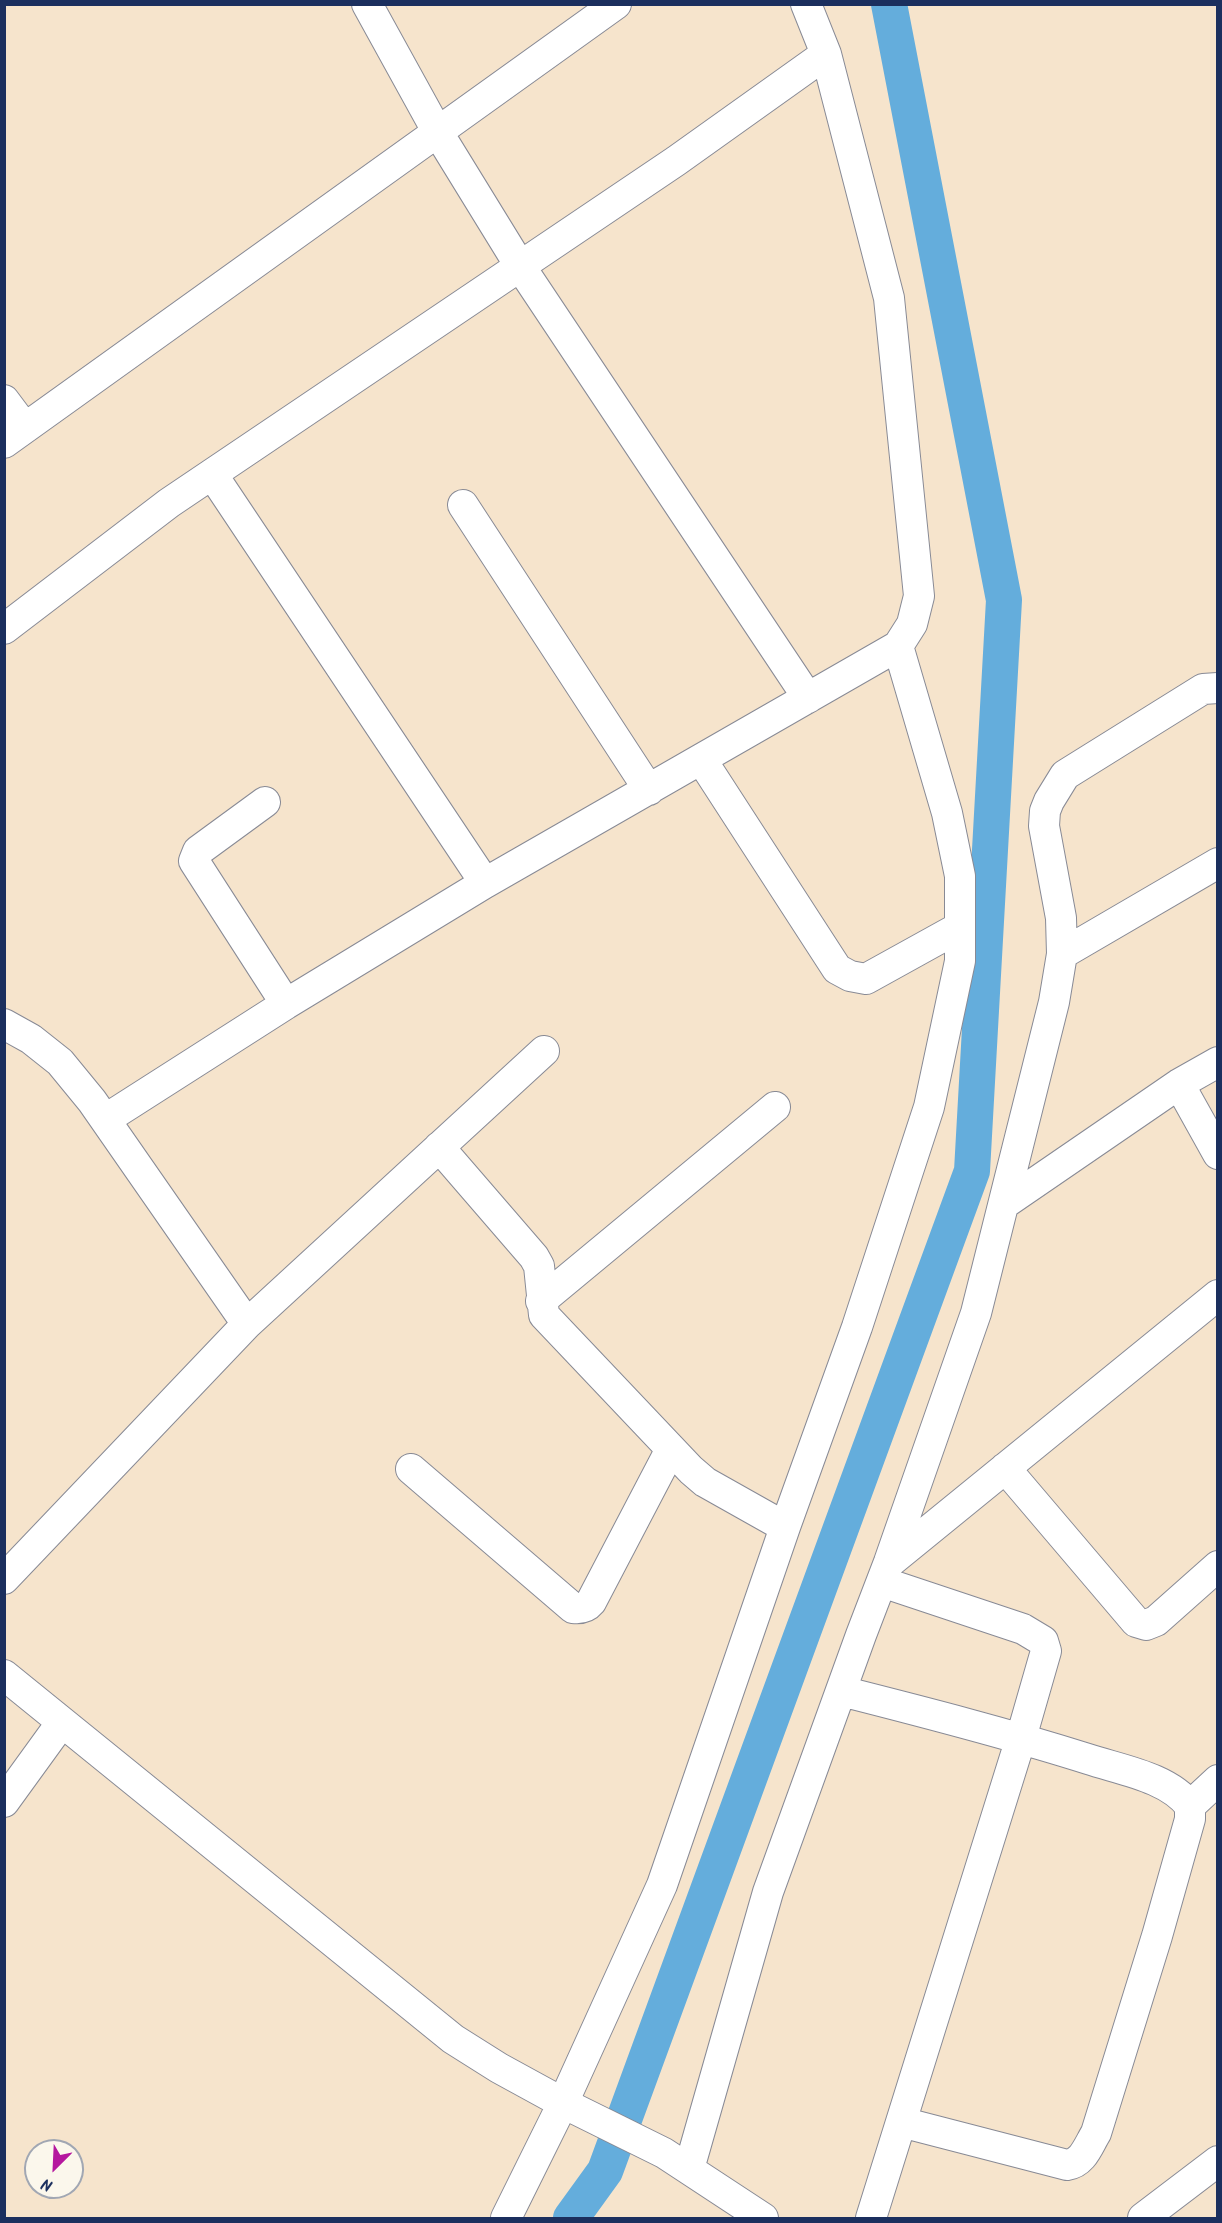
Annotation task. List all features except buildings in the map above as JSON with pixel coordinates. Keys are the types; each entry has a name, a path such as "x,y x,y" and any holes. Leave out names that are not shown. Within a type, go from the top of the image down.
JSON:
{"street":[{"path":"367,4 437,131 520,266 808,698"},
{"path":"4,400 15,436 616,4"},
{"path":"106,1119 286,1004 485,883 898,646 912,624 919,596 889,297 826,54 806,4"},
{"path":"4,629 169,503 676,161 826,54"},
{"path":"212,474 485,883"},
{"path":"463,505 649,790"},
{"path":"506,2218 562,2103 662,1885 784,1527 857,1327 929,1107 960,961 960,876 947,813 898,646"},
{"path":"688,2169 768,1892 886,1572 976,1313 1054,1002 1062,954 1061,918 1044,826 1045,811 1065,775 1203,689 1218,688"},
{"path":"700,759 837,969 850,976 866,979 960,927"},
{"path":"265,802 198,851 194,861 286,1004"},
{"path":"1062,954 1218,863"},
{"path":"4,1024 31,1039 60,1062 106,1119 247,1324"},
{"path":"4,1579 247,1324 544,1051"},
{"path":"1004,1204 1179,1084 1218,1062"},
{"path":"1179,1084 1218,1154"},
{"path":"541,1301 775,1107"},
{"path":"439,1147 534,1257 539,1266 544,1315 705,1482 784,1527"},
{"path":"886,1572 1005,1468 1218,1295"},
{"path":"411,1469 573,1608 580,1609 591,1602 671,1449"},
{"path":"1005,1468 1136,1622 1146,1625 1156,1621 1218,1566"},
{"path":"871,2218 1046,1651 1043,1641 1023,1629 886,1572"},
{"path":"4,1675 453,2039 562,2103 664,2153 763,2218"},
{"path":"841,1691 1021,1738 1154,1780 1182,1796 1190,1806 1190,1819 1157,1936 1095,2133 1083,2156 1074,2164 1067,2165 901,2122"},
{"path":"4,1802 62,1722"},
{"path":"1190,1806 1218,1780"},
{"path":"1143,2218 1215,2169"}],"waterway":[{"path":"571,2218 605,2171 972,1171 1004,600 889,4"}]}
